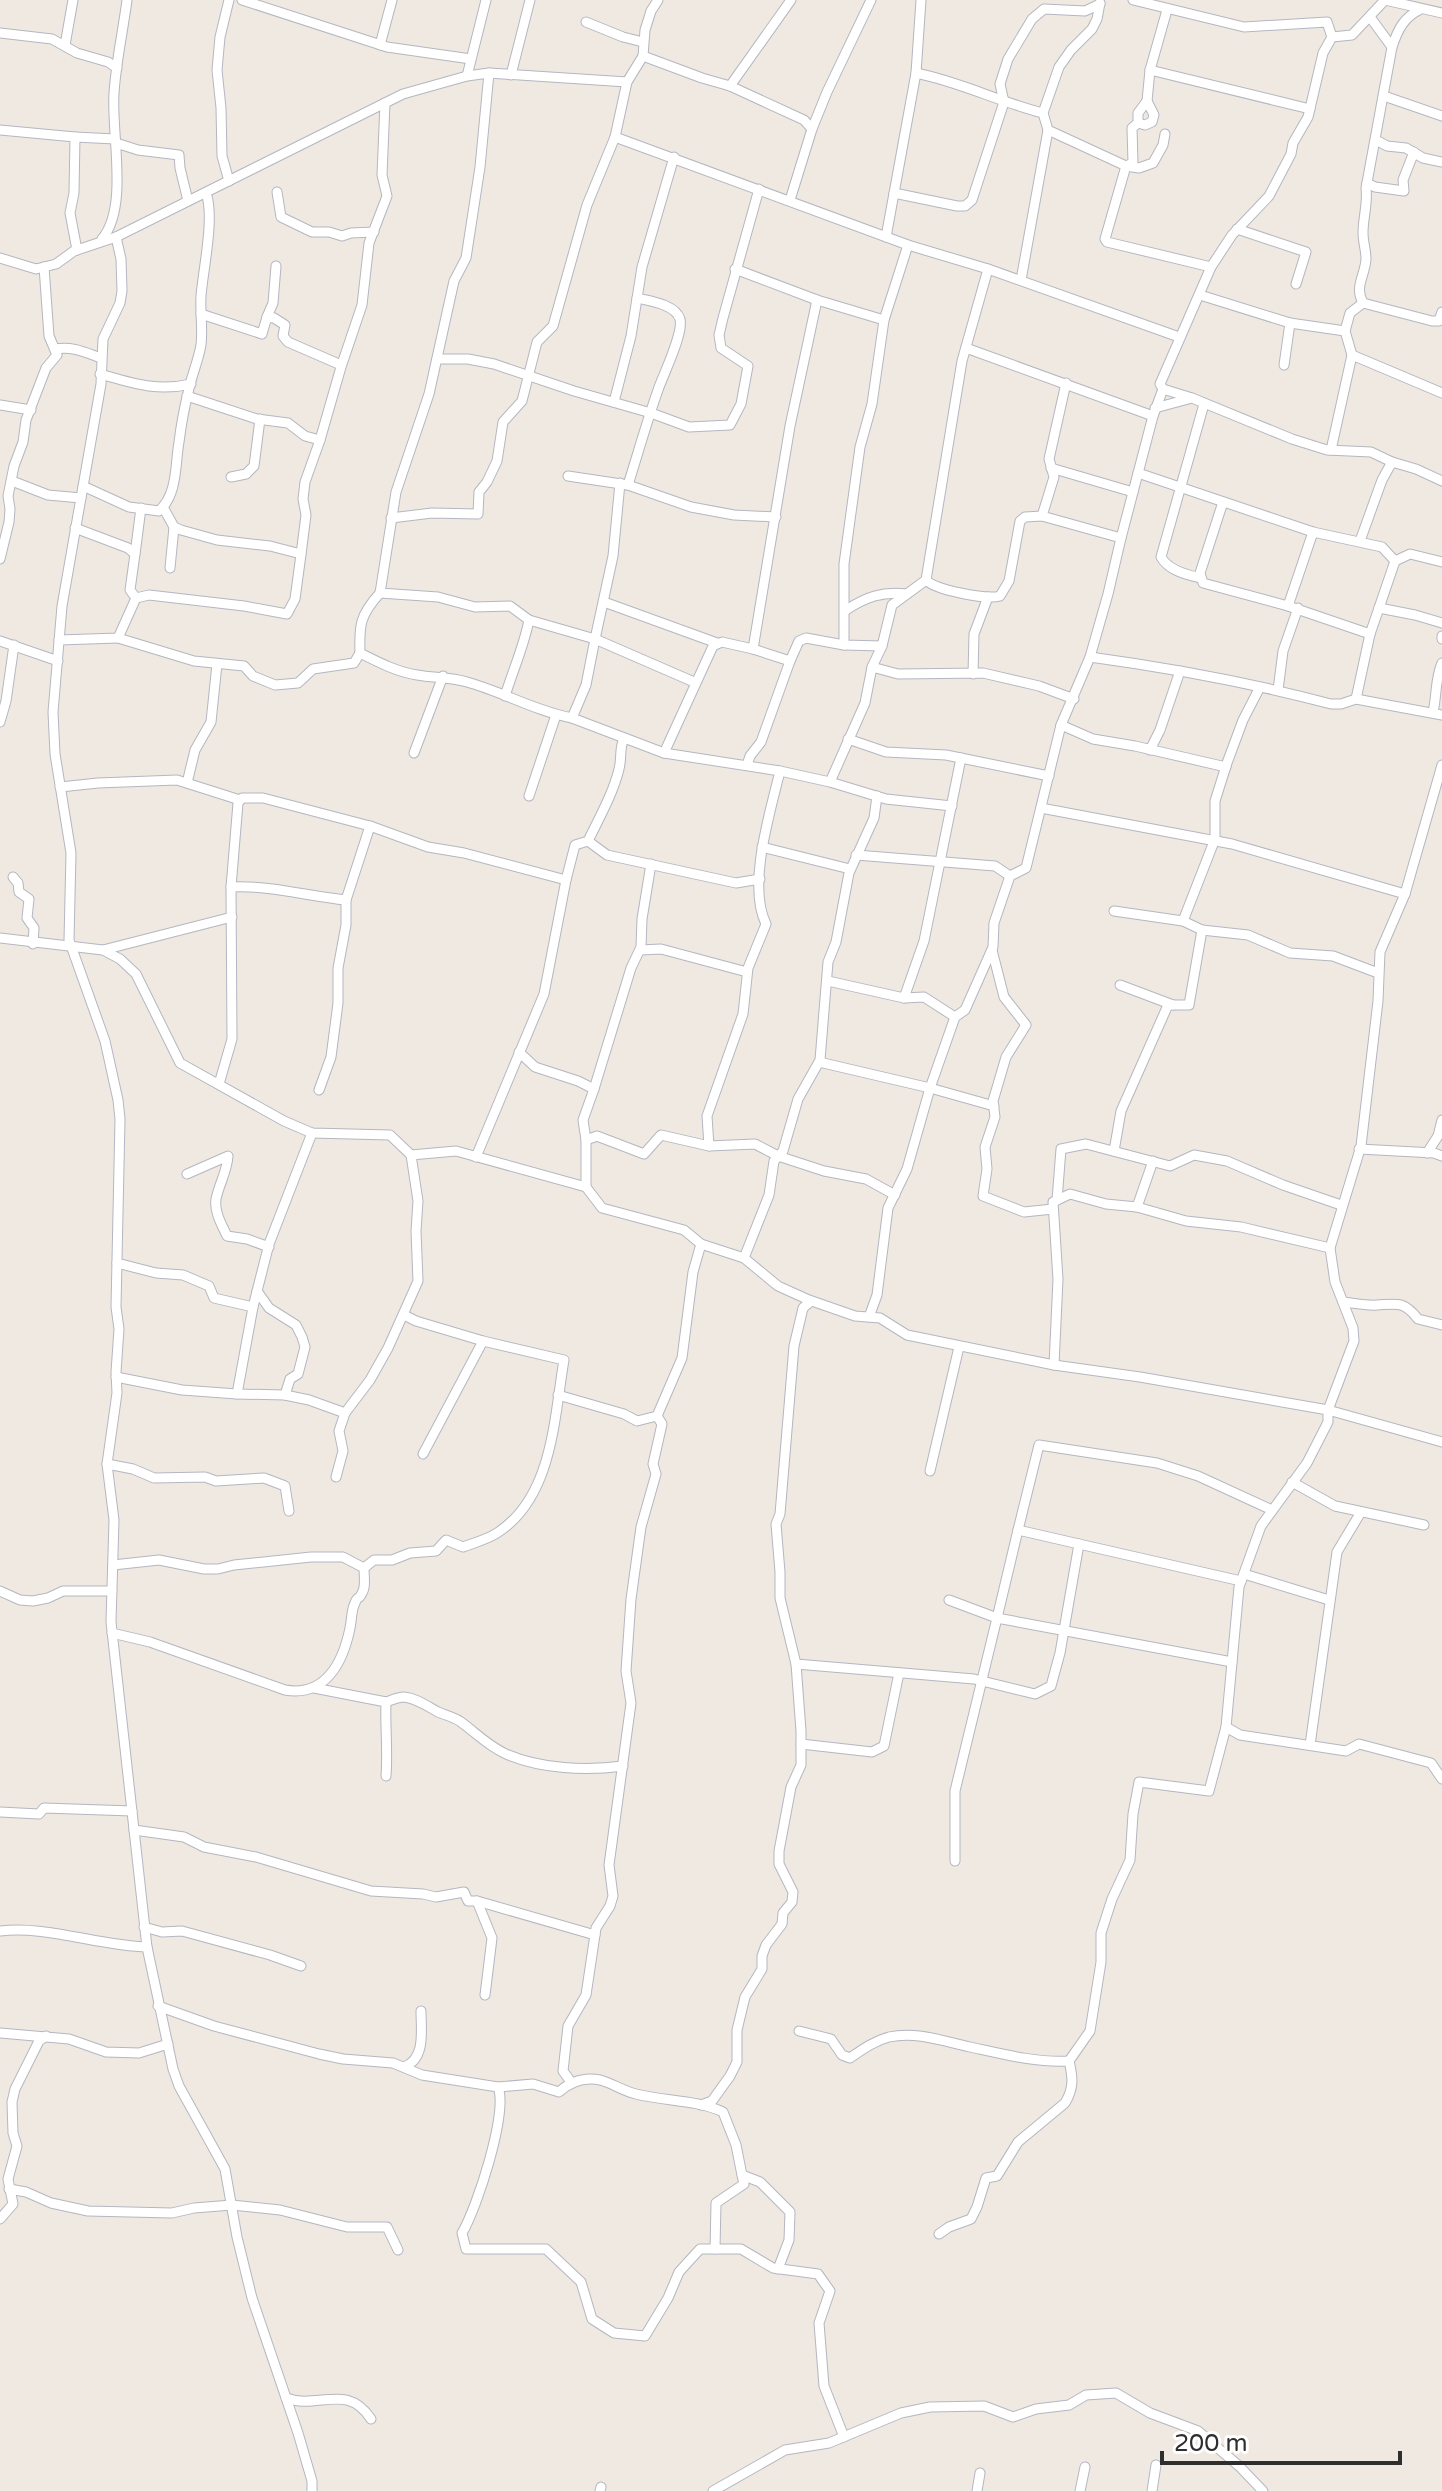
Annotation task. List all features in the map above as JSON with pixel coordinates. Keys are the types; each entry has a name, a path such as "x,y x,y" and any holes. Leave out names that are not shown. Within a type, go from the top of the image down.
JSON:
{"street":[{"path":"65,45 73,0"},
{"path":"100,242 108,233 115,208 117,180 113,107 127,0"},
{"path":"229,0 220,37 217,70 222,156 229,181"},
{"path":"242,0 380,45 471,59"},
{"path":"380,45 392,0"},
{"path":"467,76 486,0"},
{"path":"511,75 530,0"},
{"path":"647,0 651,11"},
{"path":"391,518 432,513 478,514 479,492 497,461 503,422 522,401 537,342 553,326 587,205 615,137 627,82 643,56 643,42 651,11 658,0"},
{"path":"730,86 791,0"},
{"path":"790,200 812,129 871,0"},
{"path":"886,237 916,73 921,0"},
{"path":"1133,0 1244,27 1327,22 1332,37 1323,53 1302,132 1293,143 1291,154 1269,196 1237,229 1211,267 1160,381 1163,389 1154,412 1108,594 1090,657 1061,725 1026,868 1010,876 994,923 992,950 1004,997 1026,1025 1006,1057 993,1101 995,1117 985,1147 987,1169 983,1196 1024,1212 1055,1205 1070,1194 1106,1204 1137,1207 1186,1221 1241,1227 1330,1248"},
{"path":"1332,37 1352,35 1385,0 1442,13"},
{"path":"894,193 957,206 965,206 972,200 1004,102 1000,84 1002,76 1008,59 1032,19 1044,9 1085,11 1101,2"},
{"path":"1021,280 1048,130 1043,113 1059,67 1092,29 1101,2"},
{"path":"1421,9 1402,22 1392,47 1367,183 1368,205 1363,233 1366,258 1358,286 1363,303 1432,321 1439,321 1442,312"},
{"path":"1126,166 1133,163 1132,128 1138,123 1138,113 1147,101 1150,70 1167,10"},
{"path":"1370,17 1392,47"},
{"path":"586,22 643,42"},
{"path":"0,33 37,37 65,45 77,53 108,62 117,68"},
{"path":"643,56 730,86 804,120 812,129"},
{"path":"1150,70 1310,109"},
{"path":"59,640 118,638 194,661 244,666 253,676 275,685 298,683 313,669 354,663 360,653 359,624 369,604 380,593 396,492 429,394 454,281 466,258 480,167 489,73"},
{"path":"0,258 36,269 56,264 77,250 120,234 206,193 403,94 467,76 489,73 627,82"},
{"path":"916,73 951,80 1004,102 1043,113"},
{"path":"1384,96 1442,116"},
{"path":"136,598 149,595 287,614 295,599 306,515 303,499 305,482 362,305 369,243 387,196 382,175 385,103"},
{"path":"0,130 97,137 138,150 179,155 188,201"},
{"path":"1048,130 1126,166 1139,168 1153,163 1165,134"},
{"path":"75,137 74,193 70,213 77,250"},
{"path":"615,137 908,245 1021,280 1179,337"},
{"path":"1376,140 1442,162"},
{"path":"1367,183 1404,191 1405,174 1414,152"},
{"path":"614,402 631,336 642,267 674,157"},
{"path":"1126,166 1105,239 1107,242 1211,267"},
{"path":"437,359 468,359 494,364 689,427 730,425 739,413 748,366 721,348 719,335 759,189"},
{"path":"277,192 281,217 300,228 342,236 374,232"},
{"path":"83,486 129,507 159,511 173,487 187,396 201,346 210,213 206,193"},
{"path":"115,208 120,234 122,291 120,303 103,339 101,384 62,606 53,712 60,787 71,853 68,914 71,947 105,1041 118,1100 119,1347 114,1427 107,1464 114,1520 112,1633 144,1927 158,2006 179,2086 225,2169 252,2298 298,2433 312,2491"},
{"path":"1237,229 1306,252 1296,284"},
{"path":"844,645 844,564 850,509 860,447 872,404 884,320 908,245"},
{"path":"201,314 262,334 273,303 276,266"},
{"path":"0,559 9,522 8,496 26,420 46,368 57,355 49,336 44,267"},
{"path":"735,269 817,300 884,320"},
{"path":"830,782 865,703 872,667 882,646 890,609 926,580 966,348 988,269"},
{"path":"1200,295 1290,323 1345,331"},
{"path":"572,718 586,685 613,556 624,484 674,350 680,321 678,315 666,306 637,298"},
{"path":"753,649 790,426 817,300"},
{"path":"1331,450 1352,355 1345,331 1350,313 1363,303"},
{"path":"267,317 285,325 283,336 288,342 341,365"},
{"path":"1284,365 1290,323"},
{"path":"55,349 67,347 101,358"},
{"path":"966,348 1154,412 1192,398"},
{"path":"1352,355 1442,393"},
{"path":"100,374 141,387 191,384"},
{"path":"1042,516 1053,480 1049,459 1066,383"},
{"path":"1163,389 1292,439 1331,450 1371,452 1442,481"},
{"path":"187,396 260,419 288,423 305,436 320,440"},
{"path":"1201,578 1173,568 1161,557 1204,404"},
{"path":"0,405 31,410"},
{"path":"231,477 246,474 254,466 260,419"},
{"path":"1360,541 1382,480 1392,462"},
{"path":"1051,468 1133,492"},
{"path":"1138,473 1313,532 1382,547 1395,561"},
{"path":"568,476 624,484 691,507 734,515 776,517"},
{"path":"12,481 48,495 81,498"},
{"path":"1223,502 1200,573 1203,583 1293,607 1370,634"},
{"path":"163,507 174,527 170,568"},
{"path":"136,598 130,590 141,508"},
{"path":"926,580 932,586 988,597 1000,596 1009,581 1020,521 1025,517 1042,516 1121,538"},
{"path":"174,527 217,540 270,546 301,554"},
{"path":"75,528 128,548 135,554"},
{"path":"1278,690 1283,651 1313,532"},
{"path":"1356,699 1370,634 1395,561 1410,554 1442,562"},
{"path":"846,610 869,596 893,592 907,594"},
{"path":"380,593 438,597 475,607 510,606 529,620 595,639 694,682"},
{"path":"973,674 974,634 988,597"},
{"path":"118,638 136,598"},
{"path":"604,602 717,643 753,649 790,661"},
{"path":"1379,608 1442,623"},
{"path":"505,696 525,641 529,620"},
{"path":"747,765 761,742 790,661 802,638 844,645 882,646"},
{"path":"0,641 58,661"},
{"path":"664,753 694,682 709,651 717,643"},
{"path":"0,722 14,645"},
{"path":"360,653 401,672 467,682 664,753 780,771 877,796 952,806"},
{"path":"1090,657 1278,690 1331,704 1356,699 1437,714 1434,695 1442,663"},
{"path":"187,783 195,750 211,722 217,664"},
{"path":"872,667 898,674 1002,676 1074,699"},
{"path":"1150,750 1180,671"},
{"path":"414,753 443,676"},
{"path":"1183,921 1214,841 1215,801 1226,767 1243,720 1260,687"},
{"path":"529,796 556,715"},
{"path":"1061,725 1093,739 1226,767"},
{"path":"476,1157 544,994 575,845 588,841 613,789 620,766 619,749 624,738"},
{"path":"848,739 886,752 946,755 1049,776"},
{"path":"904,998 924,941 961,758"},
{"path":"939,2234 971,2219 986,2178 997,2176 1018,2142 1065,2103 1073,2084 1069,2061 1090,2031 1101,1962 1101,1933 1130,1860 1139,1782 1209,1791 1226,1727 1242,1578 1261,1526 1307,1463 1328,1422 1328,1410 1354,1341 1353,1328 1335,1282 1330,1248 1359,1149 1378,1001 1380,952 1405,894 1442,765"},
{"path":"709,1146 707,1116 743,1014 747,972 766,924 760,911 762,847 780,771"},
{"path":"60,787 177,780 240,800 263,798 370,826 428,847 464,853 566,880"},
{"path":"744,1258 769,1195 774,1161 783,1151 798,1099 819,1062 828,962 836,942 850,869 874,818 877,796"},
{"path":"219,1084 232,1039 231,887 240,800"},
{"path":"1041,808 1214,841 1405,894"},
{"path":"319,1090 331,1057 346,900 370,826"},
{"path":"588,841 607,855 736,883 760,879"},
{"path":"762,847 850,869"},
{"path":"856,855 995,866 1010,876"},
{"path":"651,864 640,950 631,968 583,1120 586,1187 602,1208 684,1230 701,1244 744,1258 778,1286 855,1316 880,1318 907,1335 1054,1365 1328,1410 1442,1442"},
{"path":"13,877 18,883 19,892 29,899 27,918 34,928 33,944"},
{"path":"231,887 255,886 309,897 346,900"},
{"path":"1114,911 1183,921 1202,930 1248,935 1290,953 1333,956 1378,973"},
{"path":"0,938 103,950 232,917"},
{"path":"1114,1151 1121,1111 1168,1005 1189,1005 1202,930"},
{"path":"640,950 661,949 747,972"},
{"path":"103,950 120,959 136,974 180,1063 284,1121 312,1133 390,1135 411,1155 418,1201 418,1281 370,1380 345,1413 339,1431 343,1451 336,1477"},
{"path":"869,1317 877,1295 888,1208 907,1169 930,1088 955,1017 965,1010 992,950"},
{"path":"828,981 904,998 924,997 955,1017"},
{"path":"1120,985 1174,1005"},
{"path":"519,1052 535,1067 594,1089"},
{"path":"819,1062 994,1106"},
{"path":"1427,1153 1438,1136 1442,1120"},
{"path":"237,1394 253,1307 269,1247 312,1133"},
{"path":"586,1140 597,1136 644,1154 661,1135 709,1146 755,1144 778,1156 824,1171 866,1179 895,1195"},
{"path":"1054,1365 1058,1279 1055,1205 1061,1149 1086,1144 1170,1166 1194,1155 1227,1161 1341,1205"},
{"path":"1359,1149 1442,1156"},
{"path":"411,1155 456,1151 586,1187"},
{"path":"187,1174 228,1156 227,1170 216,1201 218,1217 227,1236 269,1247"},
{"path":"1137,1207 1153,1161"},
{"path":"657,1416 682,1358 693,1272 701,1244"},
{"path":"117,1263 156,1273 183,1275 209,1286 214,1298 253,1307"},
{"path":"257,1291 269,1308 296,1325 305,1347 298,1374 290,1379 285,1395"},
{"path":"701,2105 712,2101 737,2062 737,2030 745,1997 762,1969 766,1945 782,1924 783,1913 792,1902 793,1892 779,1864 779,1851 791,1787 801,1765 801,1744 796,1664 780,1598 776,1524 780,1514 794,1346 803,1308 811,1301"},
{"path":"1343,1302 1398,1304 1409,1307 1418,1319 1442,1325"},
{"path":"364,1568 374,1560 392,1560 410,1553 436,1551 446,1540 463,1547 497,1533 527,1506 549,1454 564,1360 483,1341 404,1315"},
{"path":"423,1454 483,1341"},
{"path":"930,1471 959,1347"},
{"path":"116,1377 182,1390 285,1395 345,1413"},
{"path":"558,1395 624,1414 637,1421 657,1416"},
{"path":"571,2082 563,2071 568,2026 586,1995 596,1928 613,1896 609,1865 631,1703 626,1671 631,1599 641,1527 656,1474 653,1464 662,1424 657,1416"},
{"path":"955,1861 955,1791 1039,1445 1157,1463 1198,1476 1272,1510"},
{"path":"107,1464 133,1469 154,1478 205,1477 216,1481 264,1478 285,1486 289,1511"},
{"path":"1292,1482 1335,1506 1424,1525"},
{"path":"1310,1745 1337,1552 1361,1512"},
{"path":"1018,1530 1329,1600"},
{"path":"796,1664 983,1681 1035,1694 1051,1686 1056,1674 1079,1544"},
{"path":"113,1565 159,1560 218,1569 311,1557 343,1557 364,1568"},
{"path":"112,1633 150,1642 285,1690 300,1692 314,1688 335,1669 349,1632 355,1602 364,1592 364,1568"},
{"path":"0,1591 20,1600 33,1601 63,1591 112,1591"},
{"path":"949,1600 997,1618 1232,1662"},
{"path":"801,1744 872,1752 884,1746 899,1673"},
{"path":"314,1688 386,1702 400,1697 424,1703 460,1721 481,1740 508,1755 571,1768 623,1766"},
{"path":"386,1702 386,1776"},
{"path":"1226,1727 1240,1735 1346,1751 1359,1744 1431,1763 1442,1779"},
{"path":"0,1812 39,1814 44,1808 132,1811"},
{"path":"134,1830 184,1837 204,1847 256,1857 371,1891 436,1897 464,1892 468,1901 595,1935"},
{"path":"477,1901 492,1938 485,1995"},
{"path":"144,1927 162,1932 182,1931 301,1966"},
{"path":"0,1931 42,1933 147,1947"},
{"path":"158,2006 214,2026 309,2052 343,2059 393,2063 422,2075 498,2087 533,2084 559,2092 571,2082 598,2080 628,2092 723,2112 736,2145 744,2184 716,2203 715,2249"},
{"path":"404,2067 416,2060 419,2051 421,2011"},
{"path":"799,2031 831,2039 842,2055 850,2058 873,2043 906,2035 1032,2059 1069,2061"},
{"path":"0,2033 69,2039 106,2052 139,2053 168,2044"},
{"path":"24,2035 34,2050"},
{"path":"0,2219 13,2204 8,2179 17,2146 13,2133 12,2102 15,2089 39,2041 46,2036"},
{"path":"498,2087 499,2107 486,2172 462,2233 466,2249 546,2249 581,2282 592,2319 614,2333 645,2336 668,2298 679,2272 700,2249 741,2249 778,2269 818,2274 830,2291 819,2323 824,2386 844,2437"},
{"path":"742,2175 760,2182 790,2212 789,2240 778,2269"},
{"path":"9,2189 88,2211 172,2213 232,2205 280,2210 347,2227 387,2227 398,2250"},
{"path":"713,2491 785,2450 829,2443 901,2413 930,2407 984,2406 1013,2417 1036,2409 1069,2405 1086,2395 1116,2393 1150,2413 1198,2431 1263,2491"},
{"path":"286,2398 299,2402 336,2398 351,2401 363,2408 371,2419"},
{"path":"1152,2491 1156,2465"},
{"path":"1080,2491 1085,2467"},
{"path":"977,2491 980,2473"}]}
